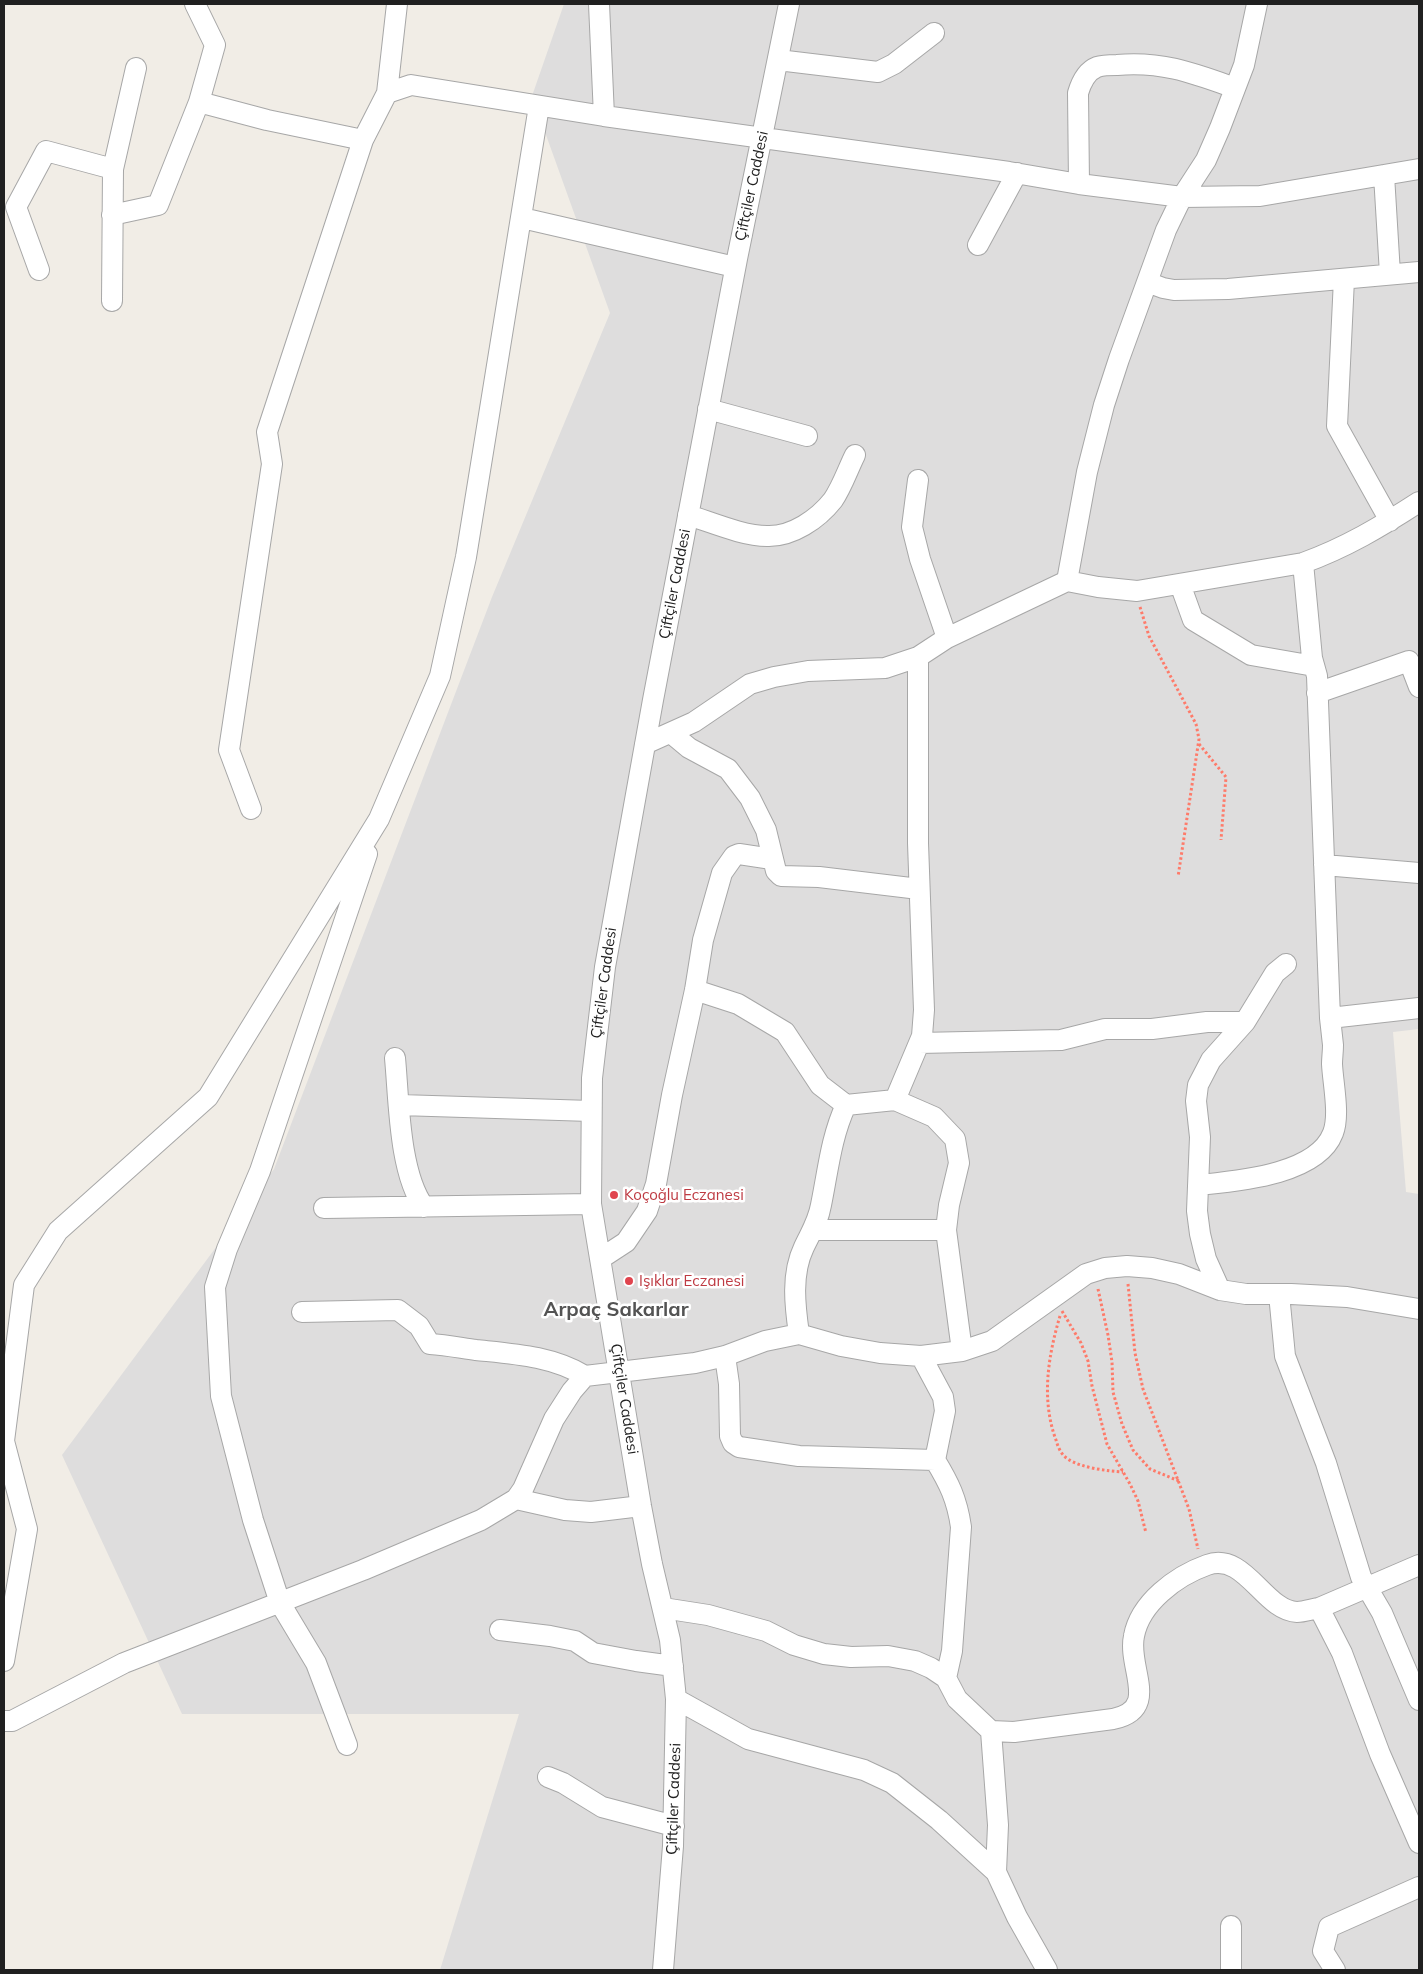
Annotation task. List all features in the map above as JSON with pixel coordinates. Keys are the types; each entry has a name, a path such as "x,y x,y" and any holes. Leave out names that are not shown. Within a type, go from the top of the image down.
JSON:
{"street":[{"path":"112,215 158,205 199,102 215,45 195,4"},
{"path":"251,809 229,750 272,464 267,432 363,140 387,93 397,4"},
{"path":"599,4 604,116"},
{"name":"Çiftçiler Caddesi","path":"663,1970 674,1826 676,1699 670,1640 652,1564 641,1506 591,1204 592,1078 605,967 645,744 735,267 789,4"},
{"path":"1067,581 1087,472 1104,405 1166,230 1182,197 1206,160 1244,65 1257,4"},
{"path":"778,60 878,72 894,64 934,33"},
{"path":"1079,184 1078,93 1081,81 1097,67 1140,63 1169,67 1195,73 1235,88"},
{"path":"112,301 113,169 136,68"},
{"path":"387,93 411,85 762,139 1182,197 1260,196 1419,168"},
{"path":"199,102 267,120 363,140"},
{"path":"347,1745 316,1663 280,1603 253,1520 221,1396 215,1288 226,1250 260,1170 379,819 440,676 466,557 539,106"},
{"path":"39,270 16,207 46,151 113,169"},
{"path":"978,245 1017,173"},
{"path":"1384,175 1390,274"},
{"path":"522,218 735,267"},
{"path":"1147,282 1163,288 1193,290 1228,289 1419,272"},
{"path":"1344,279 1337,426 1390,521"},
{"path":"708,409 806,436"},
{"path":"688,515 733,530 767,536 793,531 814,520 833,499 855,455"},
{"path":"918,480 912,527 920,559 947,638"},
{"path":"645,744 694,722 750,684 774,676 808,671 885,668 918,657 947,638 1067,581 1098,587 1137,591 1303,563 1327,555 1390,521 1419,502"},
{"path":"1199,1185 1260,1177 1281,1172 1314,1156 1326,1147 1333,1133 1336,1121 1317,693 1303,563"},
{"path":"1180,584 1193,620 1251,655 1314,666"},
{"path":"895,1100 922,1036 924,990 919,888 918,657"},
{"path":"1317,693 1409,661 1419,686"},
{"path":"671,733 689,748 728,769 754,806 766,830 772,859 776,871 781,876 819,877 919,888"},
{"path":"4,1661 27,1528 4,1441 24,1285 58,1231 208,1097 379,819"},
{"path":"600,1259 626,1242 647,1211 656,1184 672,1095 696,990 703,940 722,873 734,856 739,854 772,859"},
{"path":"1324,865 1419,873"},
{"path":"1220,1290 1206,1259 1197,1211 1200,1137 1196,1101 1198,1085 1211,1060 1245,1022 1266,984 1286,964"},
{"path":"696,990 738,1004 785,1032 820,1085 846,1105 895,1100 934,1117 955,1139 959,1163 949,1205 946,1230 962,1352"},
{"path":"1330,1018 1419,1008"},
{"path":"919,1042 1061,1040 1104,1029 1152,1029 1207,1022 1245,1022"},
{"path":"395,1058 405,1157 418,1199 424,1207"},
{"path":"400,1105 591,1112"},
{"path":"799,1334 794,1299 797,1269 803,1248 814,1230 821,1207 826,1172 837,1124 846,1105"},
{"path":"324,1208 591,1204"},
{"path":"814,1230 946,1230"},
{"path":"302,1312 398,1310 419,1326 430,1344 540,1359 572,1368 585,1376 695,1363 725,1356 765,1341 799,1334 841,1346 880,1353 922,1356 962,1352 992,1341 1058,1303 1086,1274 1127,1266 1152,1268 1179,1274 1220,1290 1246,1294 1347,1297 1419,1309"},
{"path":"1279,1294 1285,1356 1326,1463 1361,1577 1382,1613 1419,1700"},
{"path":"725,1356 729,1384 730,1436 733,1443 739,1447 799,1456 934,1460"},
{"path":"922,1356 944,1396 945,1411 934,1460 951,1486 958,1506 961,1527 952,1651 946,1678"},
{"path":"4,1721 12,1721 124,1664 420,1547 481,1520 516,1499 523,1489 554,1420 585,1376"},
{"path":"516,1499 565,1510 591,1512 641,1506"},
{"path":"663,1608 708,1615 758,1629 794,1645 824,1654 851,1657 888,1656 915,1662 931,1668 946,1678 957,1699 991,1731 1014,1732 1113,1719 1126,1716 1135,1710 1139,1702 1139,1692 1133,1638 1138,1622 1144,1611 1157,1596 1179,1580 1202,1567 1220,1562 1230,1566 1246,1575 1279,1605 1297,1612 1319,1608 1419,1565"},
{"path":"1319,1608 1342,1653 1380,1754 1419,1842"},
{"path":"500,1630 575,1641 593,1653 673,1666"},
{"path":"676,1699 748,1739 864,1770 892,1783 939,1820 996,1872 1017,1917 1047,1970"},
{"path":"991,1731 998,1825 996,1872"},
{"path":"548,1777 563,1783 602,1807 674,1826"},
{"path":"1335,1970 1323,1951 1329,1926 1419,1887"},
{"path":"1231,1926 1231,1970"}],"path":[{"path":"1137,591 1142,615 1150,636 1196,724 1199,743 1178,877"},
{"path":"1199,743 1226,777 1221,840"},
{"path":"1127,1266 1134,1344 1143,1389 1189,1509 1202,1567"},
{"path":"1095,1271 1108,1334 1112,1362 1113,1392 1122,1424 1133,1450 1150,1469 1179,1481"},
{"path":"1058,1303 1049,1366 1047,1396 1048,1414 1057,1444 1062,1454 1069,1460 1099,1470 1123,1472"},
{"path":"1058,1303 1081,1343 1088,1361 1092,1386 1107,1444 1138,1502 1146,1533"}],"shaded area":[{"path":"564,4 1419,4 1419,1029 1393,1032 1406,1192 1419,1194 1419,1970 440,1970 519,1714 182,1714 62,1455 274,1169 492,597 610,313 532,96"}],"place":[{"name":"Koçoğlu Eczanesi","path":"614,1195"},
{"name":"Işıklar Eczanesi","path":"629,1281"}],"district":[{"name":"Arpaç Sakarlar","path":"616,1310"}]}
